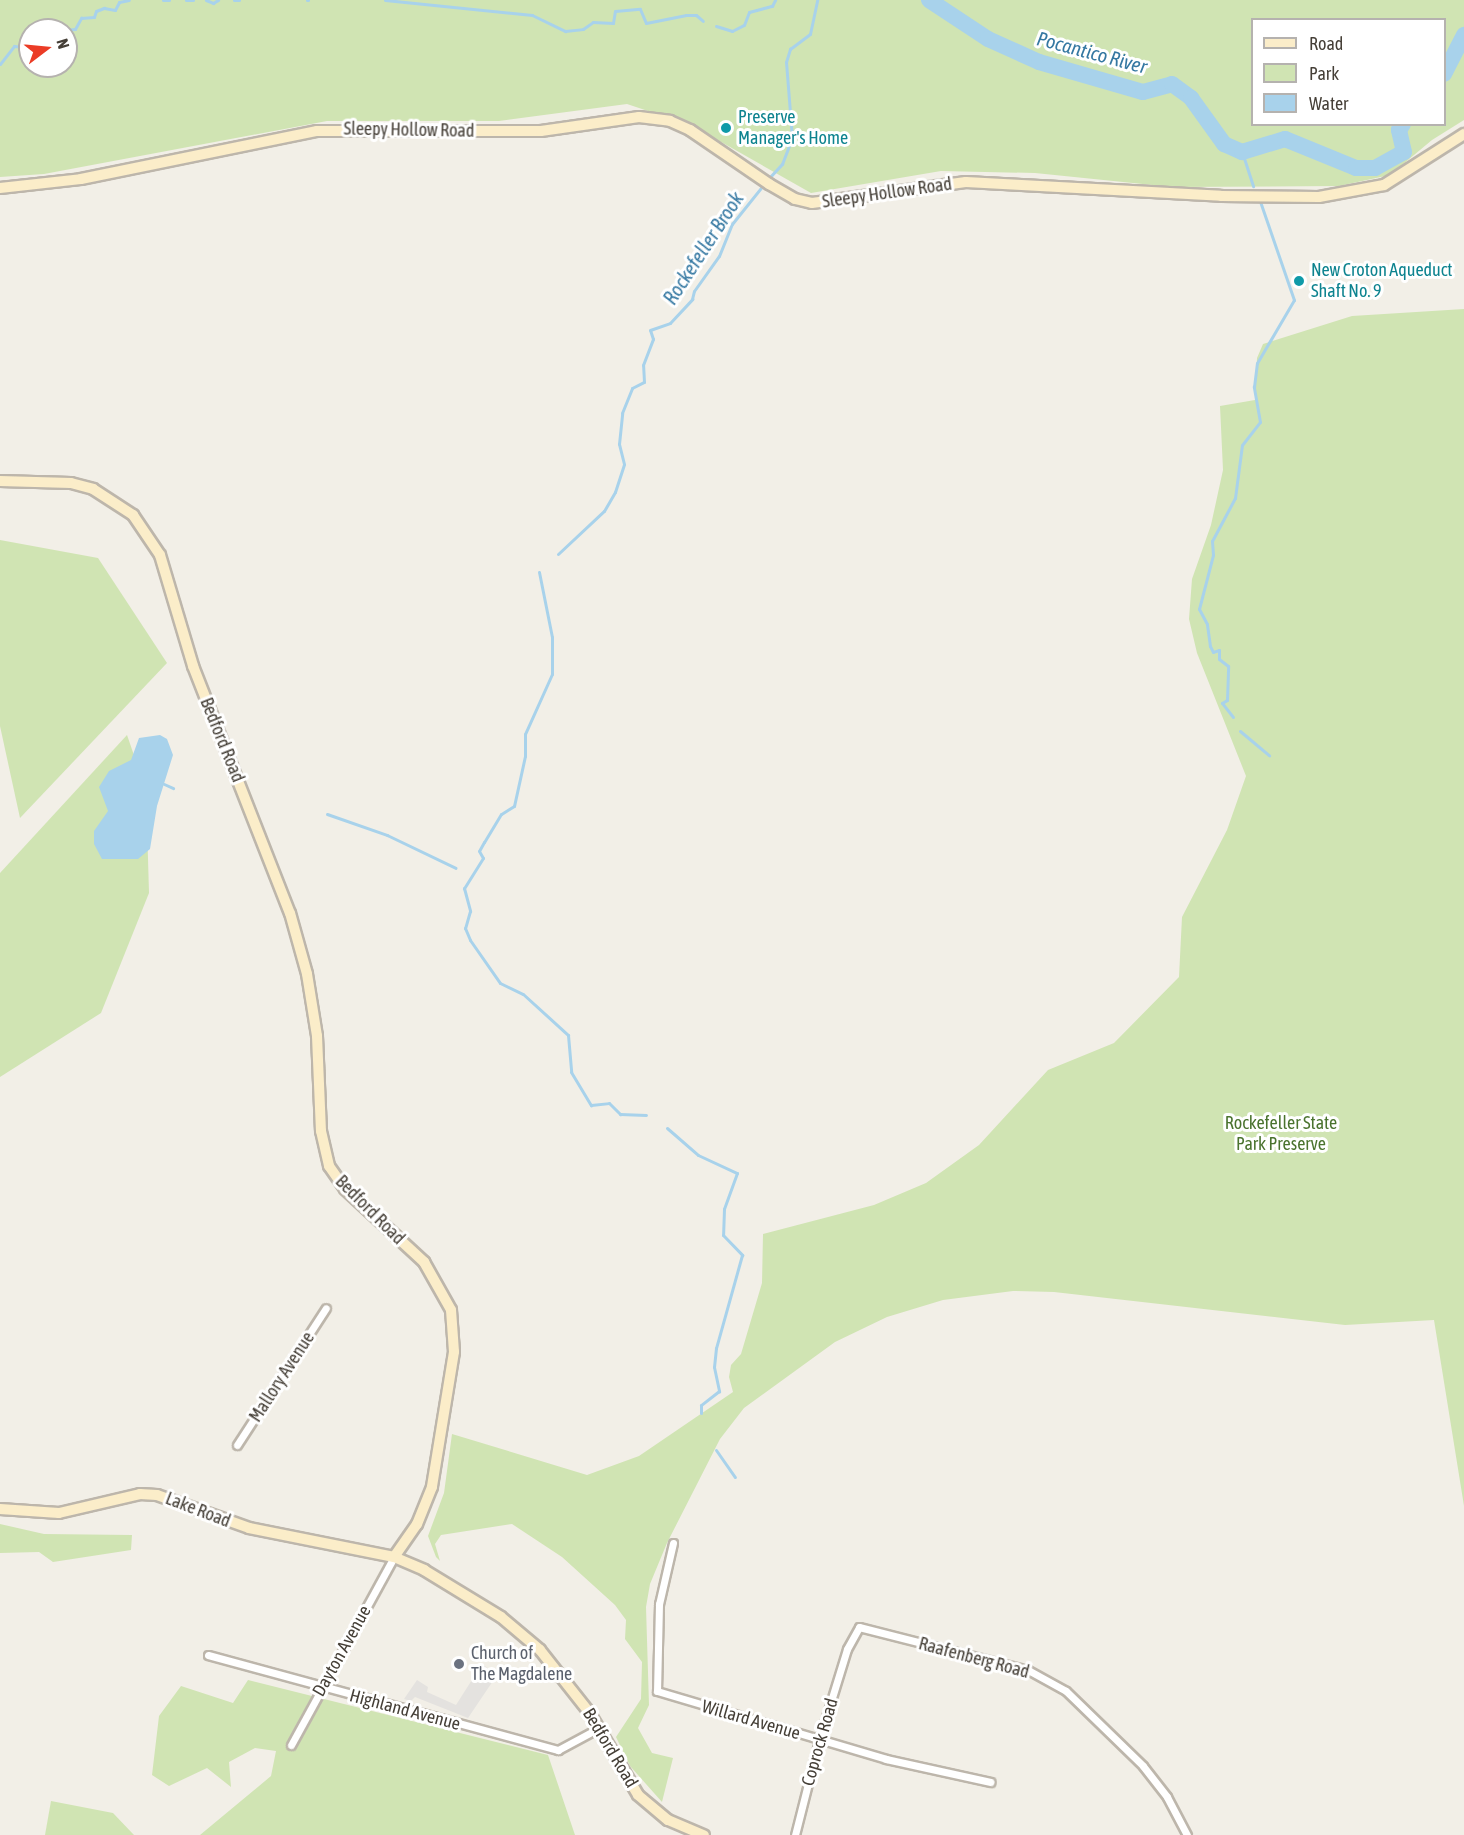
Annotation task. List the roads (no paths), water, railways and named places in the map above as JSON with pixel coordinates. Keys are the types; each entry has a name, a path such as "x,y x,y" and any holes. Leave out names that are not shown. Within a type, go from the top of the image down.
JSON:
{"street":[{"name":"Sleepy Hollow Road","path":"0,188 81,179 317,131 541,131 639,117 663,119 690,130 795,199 812,203 966,182 1221,196 1319,197 1384,186 1464,134"},
{"name":"Bedford Road","path":"0,481 71,483 93,489 115,500 139,521 160,555 193,666 290,913 307,974 317,1036 320,1123 329,1167 345,1189 424,1262 451,1310 454,1352 432,1487 417,1524 394,1557 457,1587 520,1632 562,1676 599,1728 638,1795 668,1820 704,1835"},
{"name":"Mallory Avenue","path":"237,1445 326,1308"},
{"name":"Lake Road","path":"0,1509 59,1513 140,1494 157,1495 249,1528 394,1557"},
{"name":"Willard Avenue","path":"673,1543 659,1604 657,1691 819,1740 991,1782"},
{"name":"Dayton Avenue","path":"291,1745 394,1557"},
{"name":"Raafenberg Road","path":"847,1649 859,1627 1041,1676 1080,1702 1143,1766 1167,1797 1187,1835"},
{"name":"Coprock Road","path":"795,1835 819,1740 847,1649"},
{"name":"Highland Avenue","path":"208,1655 558,1750 599,1728"}],"water":[{"path":"160,735 167,739 173,755 157,806 150,849 138,859 102,859 94,844 94,831 108,811 99,787 109,771 131,760 139,738"}],"waterway":[{"path":"78,24 81,18 94,17 96,11 104,8 115,10 119,2 129,0"},
{"path":"163,0 169,0"},
{"path":"186,0 193,0"},
{"path":"206,0 213,3 218,0"},
{"path":"234,0 239,0"},
{"path":"385,0 532,15 565,31 583,29 593,22 613,23 615,11 640,9 646,23 686,15 696,15 703,21"},
{"path":"716,26 732,31 744,25 749,12 772,6 775,0"},
{"name":"Rockefeller Brook","path":"768,179 782,164 792,138 786,62 790,49 810,34 817,0"},
{"name":"Pocantico River","path":"929,0 988,39 1039,62 1143,92 1172,84 1191,98 1224,144 1242,152 1285,139 1356,168 1375,168 1404,152 1399,130 1402,126"},
{"name":"Pocantico River","path":"1446,70 1464,35"},
{"path":"0,64 14,46 18,46"},
{"path":"1242,152 1253,186"},
{"name":"Rockefeller Brook","path":"558,554 604,511 615,492 624,464 619,444 622,413 632,388 644,382 643,365 653,339 650,330 670,323 692,299 694,291 719,256 732,224 764,184"},
{"path":"1233,717 1222,703 1227,700 1228,666 1219,659 1219,650 1213,652 1207,624 1199,609 1213,555 1212,541 1235,498 1242,445 1260,422 1254,387 1257,363 1294,300 1260,201"},
{"name":"Rockefeller Brook","path":"539,572 552,637 552,674 525,734 525,756 514,806 501,814 479,851 483,858 464,888 470,911 465,928 470,940 500,983 523,994 568,1035 571,1072 591,1105 609,1103 620,1114 646,1115"},
{"path":"1240,731 1269,755"},
{"path":"164,784 173,788"},
{"path":"327,814 387,835 456,868"},
{"name":"Rockefeller Brook","path":"667,1128 698,1155 737,1173 724,1209 723,1235 742,1255 716,1348 714,1367 719,1391 701,1405 701,1413"},
{"name":"Rockefeller Brook","path":"716,1450 735,1477"}],"place":[{"name":"Preserve Manager's Home","path":"726,128"},
{"name":"New Croton Aqueduct Shaft No. 9","path":"1299,281"},
{"name":"Church of The Magdalene","path":"459,1664"}],"park label":[{"name":"Rockefeller State Park Preserve","path":"1281,1134"}]}
